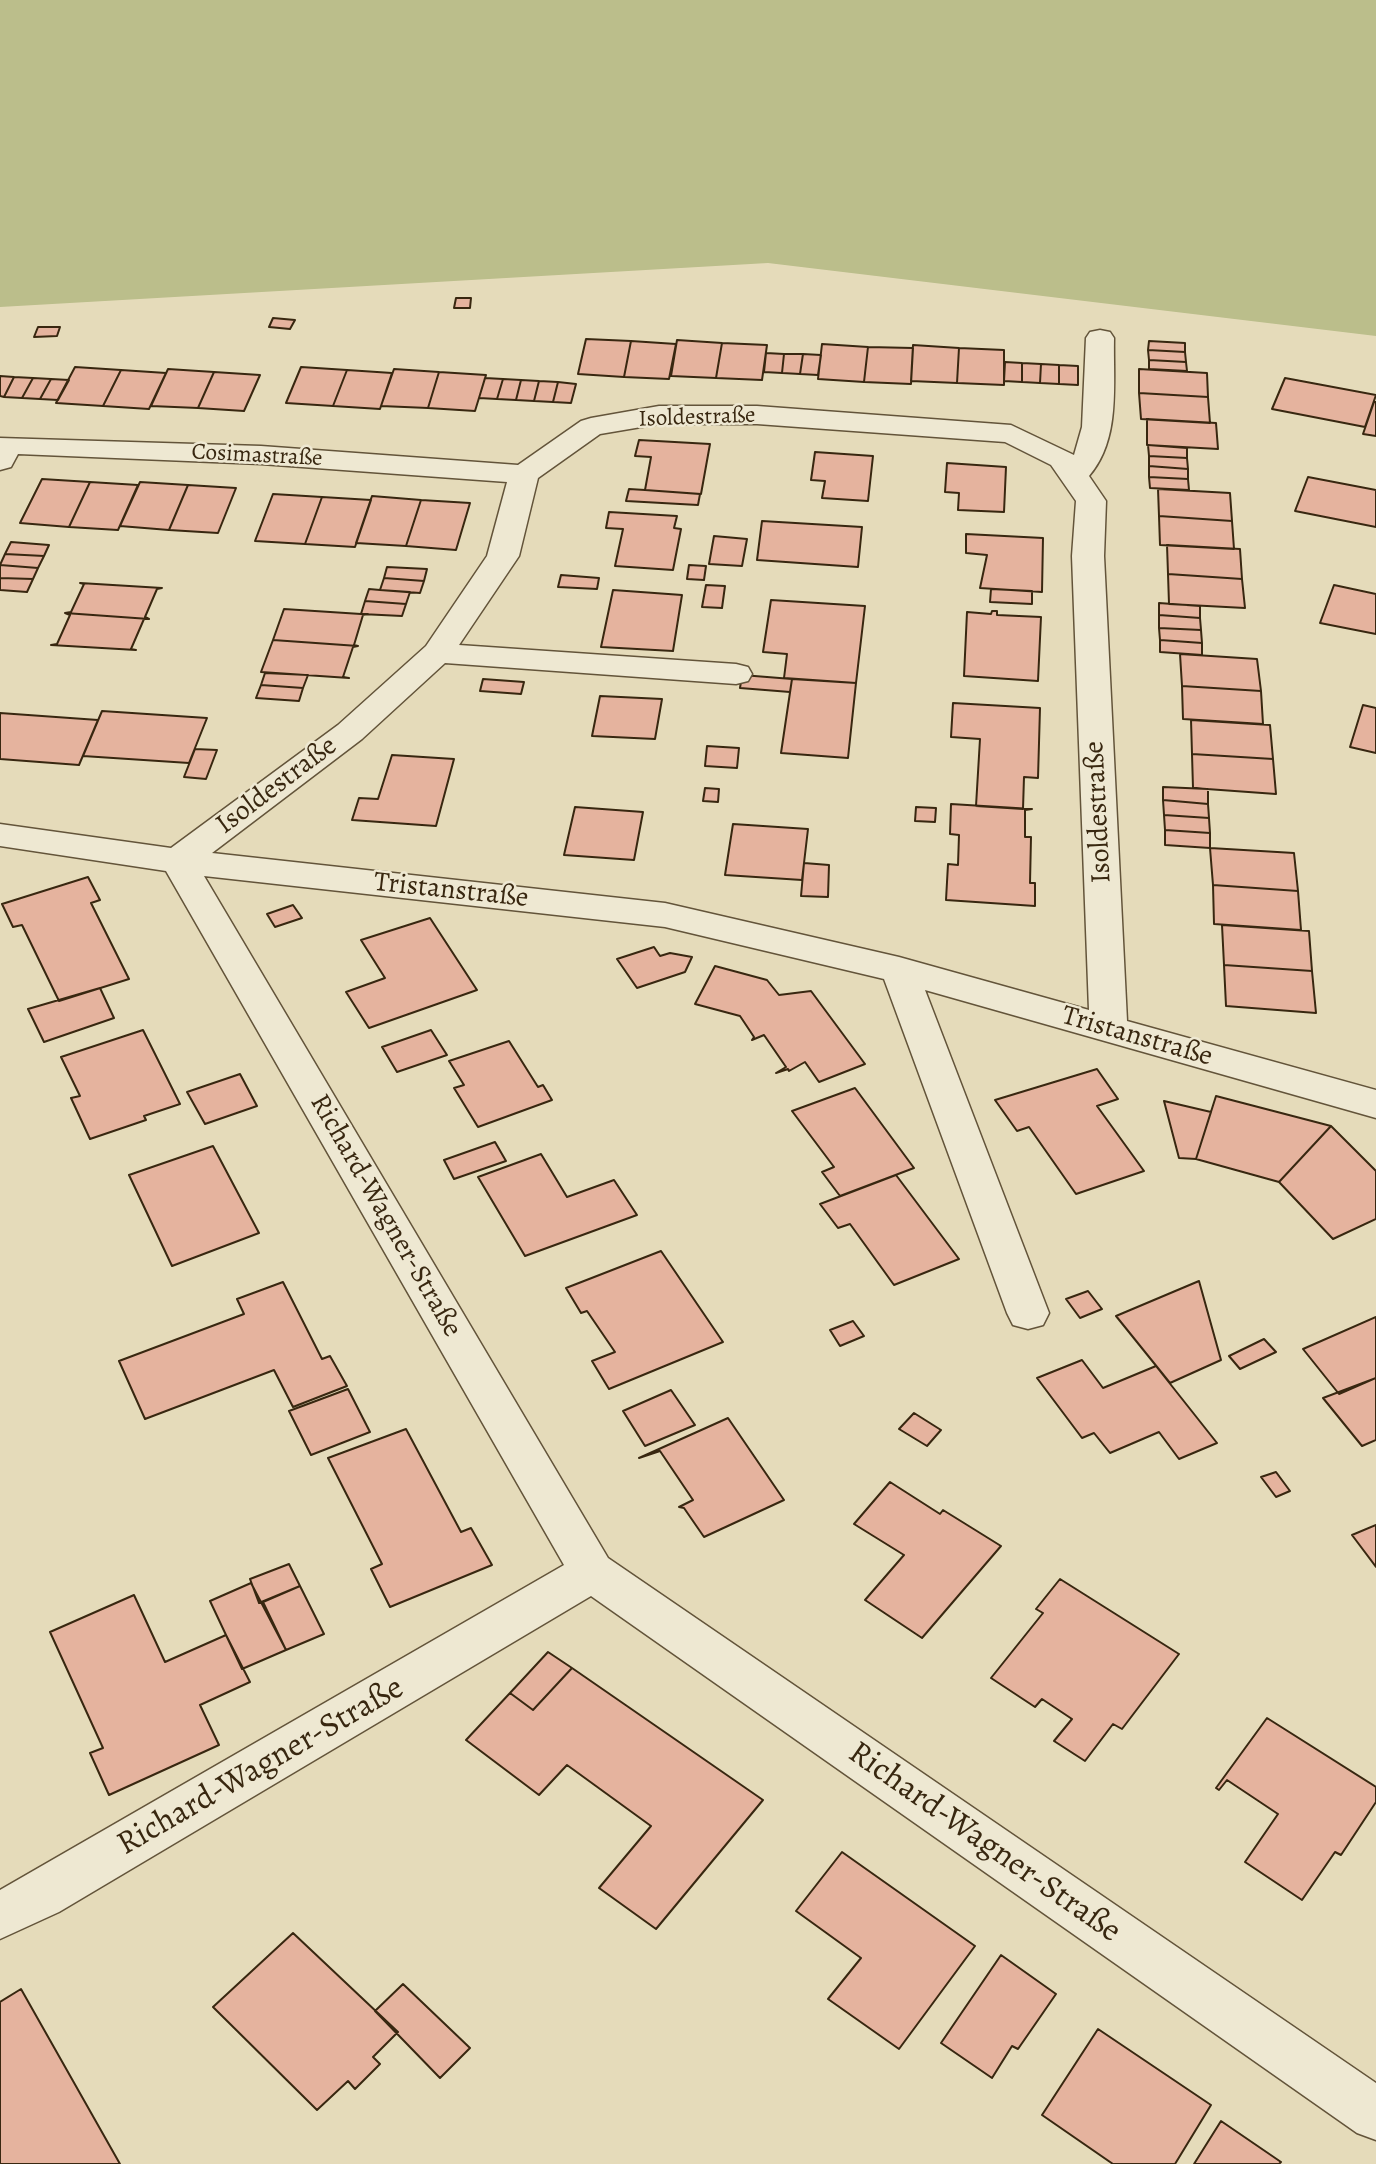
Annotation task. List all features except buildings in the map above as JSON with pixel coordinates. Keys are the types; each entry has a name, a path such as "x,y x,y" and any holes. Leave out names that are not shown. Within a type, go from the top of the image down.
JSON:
{"street":[{"path":"1073,475 1089,457 1097,427 1100,338"},
{"name":"Isoldestraße","path":"178,861 350,732 437,653 503,556 524,474 591,427 659,415 757,415 1011,434 1062,459 1091,501 1088,556 1109,1029"},
{"name":"Cosimastraße","path":"0,461 8,445 261,455 524,474"},
{"path":"437,653 736,674"},
{"name":"Tristanstraße","path":"0,835 178,861 664,915 899,970 1376,1104"},
{"name":"Richard-Wagner-Straße","path":"178,861 592,1572 1376,2114"},
{"path":"899,970 1028,1313"},
{"name":"Richard-Wagner-Straße","path":"0,1915 41,1896 592,1572"}],"green space":[{"path":"0,0 1376,0 1376,336 768,263 0,307"}]}
